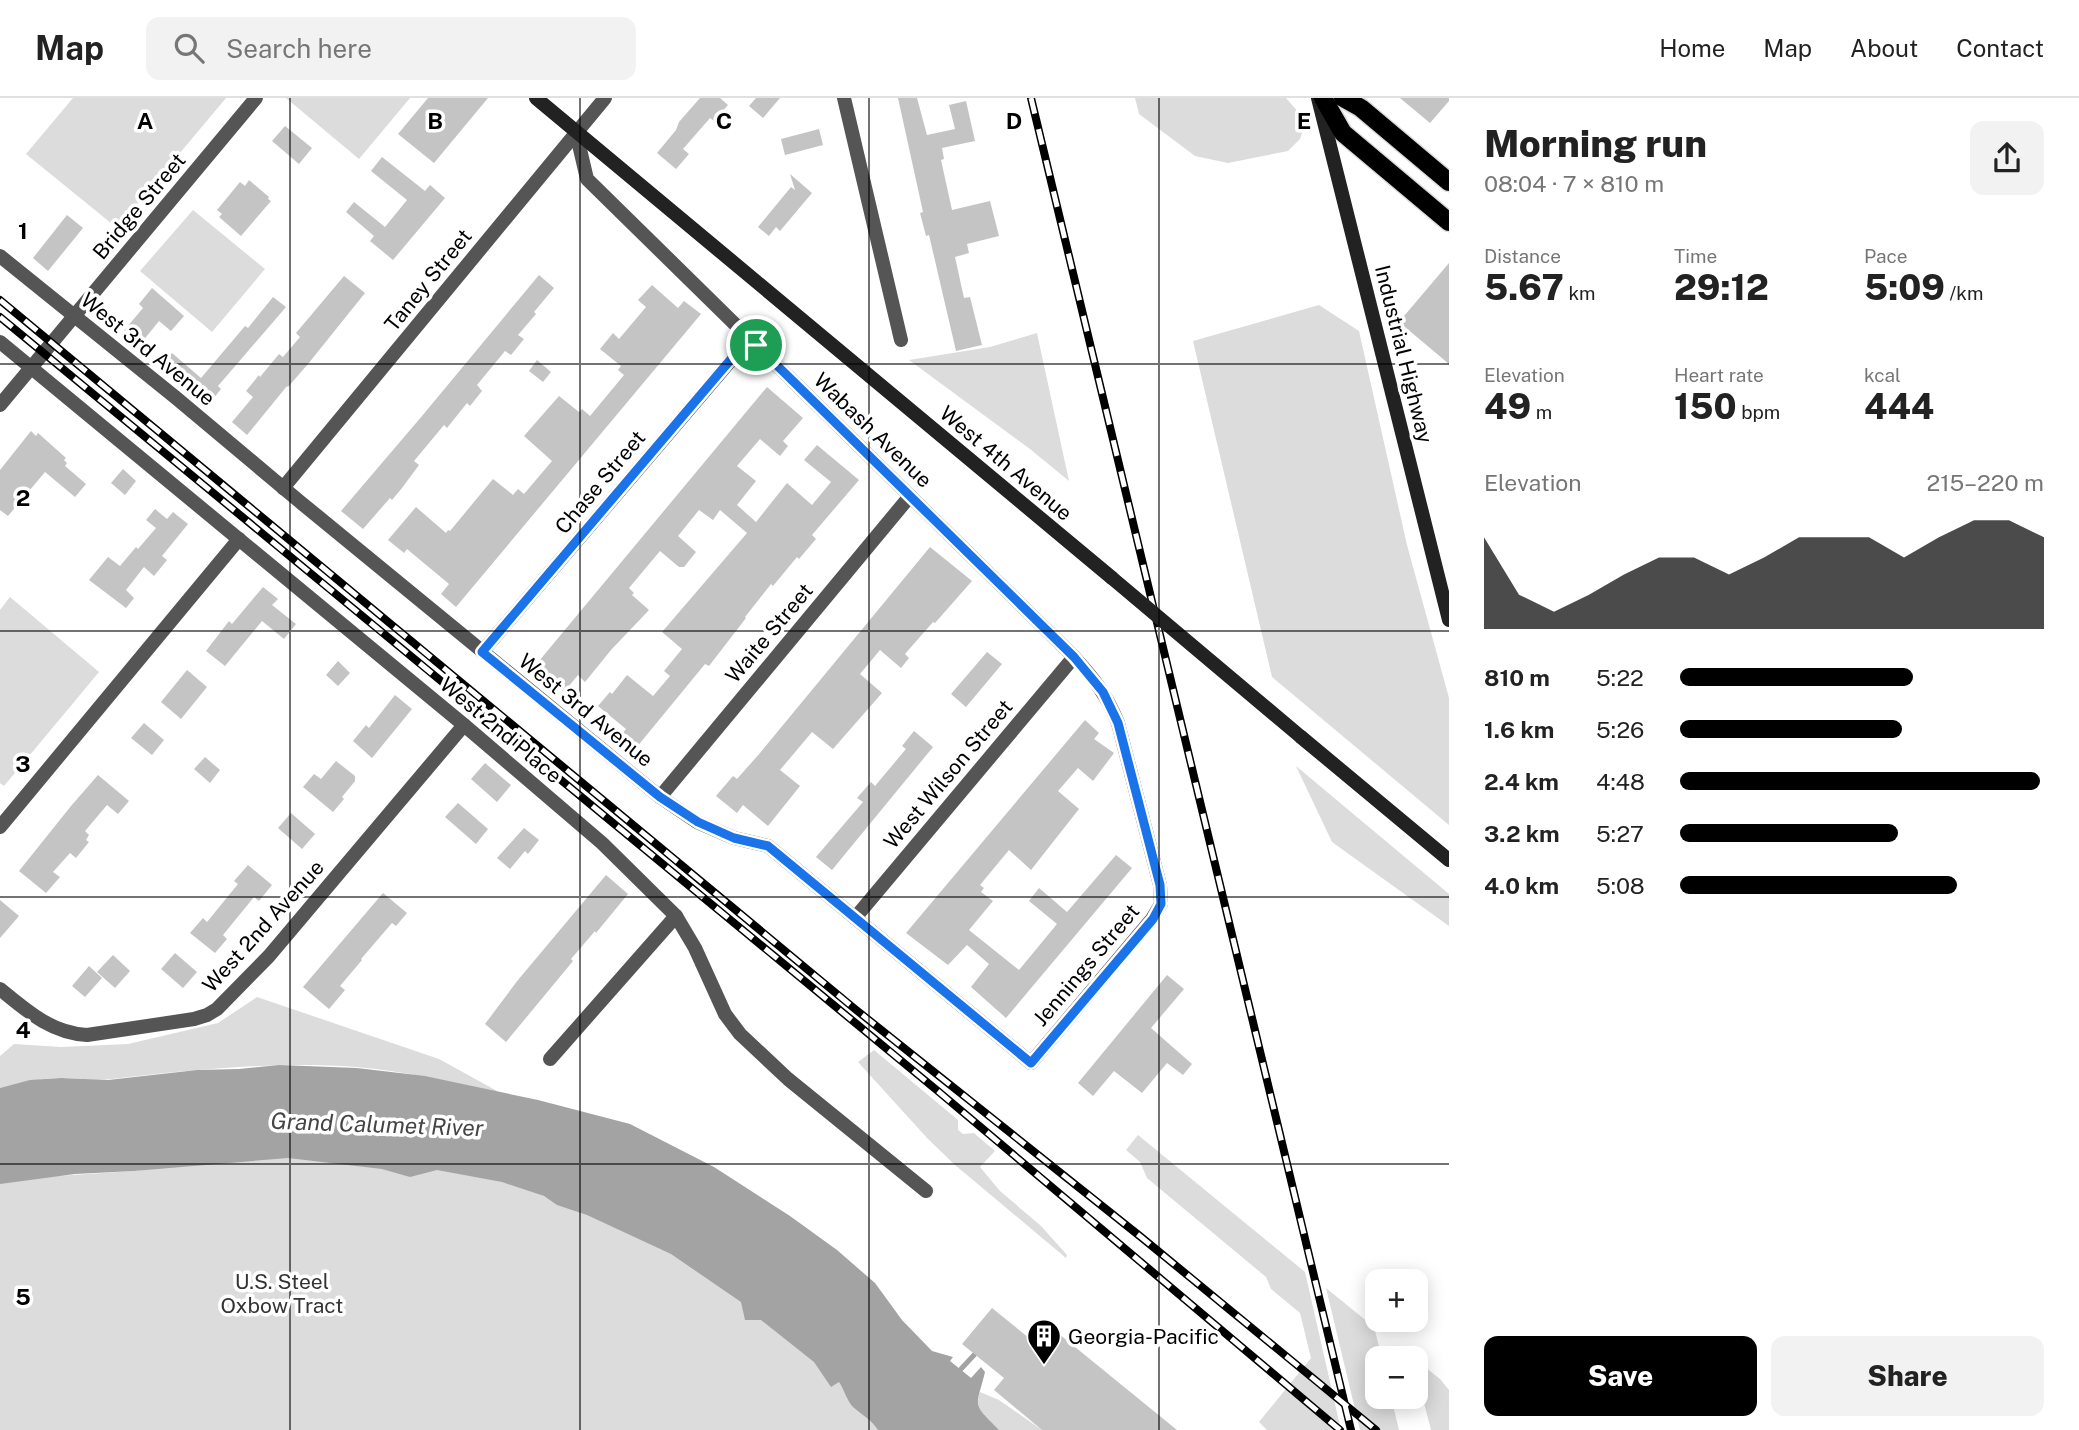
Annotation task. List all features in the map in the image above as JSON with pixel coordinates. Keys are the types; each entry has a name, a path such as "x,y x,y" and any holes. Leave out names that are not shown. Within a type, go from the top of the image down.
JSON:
{"main road":[{"name":"West 4th Avenue","path":"536,98 1449,860"},
{"path":"1320,98 1343,133 1449,222"},
{"name":"Industrial Highway","path":"1320,98 1449,620"},
{"path":"1343,98 1361,108 1449,182"}],"street":[{"name":"Bridge Street","path":"0,405 256,98"},
{"name":"Taney Street","path":"283,488 605,98"},
{"path":"844,98 901,340"},
{"name":"Wabash Avenue","path":"576,132 587,179 1074,657"},
{"name":"West 3rd Avenue","path":"0,256 176,397 660,797 698,822 734,838 768,846 1031,1063"},
{"name":"Chase Street","path":"482,652 749,338"},
{"name":"West 2nd Place","path":"0,342 464,725 602,843 676,916 695,948 724,1014 740,1034 788,1079 926,1191"},
{"name":"Waite Street","path":"660,797 910,496"},
{"path":"0,827 239,539"},
{"name":"West Wilson Street","path":"855,918 1074,657"},
{"name":"Jennings Street","path":"1031,1063 1153,919 1161,904 1160,885 1118,723 1103,692 1074,657"},
{"name":"West 2nd Avenue","path":"0,989 32,1015 58,1030 74,1034 87,1035 180,1021 212,1013 262,964 464,725"},
{"path":"550,1059 676,916"}],"green space":[{"path":"73,98 226,98 117,228 26,154"},
{"path":"286,98 410,98 359,159"},
{"path":"1135,98 1286,98 1306,121 1300,139 1288,151 1228,163 1195,156 1139,114"},
{"path":"193,210 265,269 212,332 140,271"},
{"path":"1319,305 1359,331 1407,545 1449,698 1449,825 1272,677 1193,341"},
{"path":"1037,333 1069,481 909,360 990,347"},
{"path":"10,597 99,672 4,786 0,783 0,610"},
{"path":"1296,766 1449,894 1449,926 1332,842"},
{"path":"257,997 439,1059 499,1092 427,1077 325,1065 202,1070 105,1080 55,1078 0,1088 0,1056 14,1044 61,1047 128,1044 218,1023"},
{"path":"874,1050 958,1120 958,1130 963,1134 974,1133 995,1151 980,1167 1000,1191 1041,1226 1067,1255 1066,1258 928,1139 858,1062"},
{"path":"1138,1135 1305,1272 1341,1430 1267,1430 1259,1422 1311,1358 1300,1313 1271,1289 1266,1277 1147,1178 1140,1162 1126,1150"},
{"name":"U.S. Steel Oxbow Tract","path":"288,1154 418,1166 500,1178 698,1260 904,1430 0,1430 0,1182"},
{"path":"1326,1288 1365,1320 1365,1332 1375,1332 1379,1346 1365,1346 1365,1409 1394,1409 1399,1430 1360,1430"},
{"path":"1428,1370 1449,1390 1449,1430 1431,1430 1426,1409 1428,1409"},
{"path":"980,1392 999,1400 1042,1430 999,1430 980,1410"}],"water":[{"name":"Grand Calumet River","path":"279,1065 357,1068 425,1076 538,1100 630,1124 714,1167 790,1216 837,1250 875,1283 902,1320 932,1351 953,1357 950,1361 971,1378 981,1367 985,1372 978,1404 999,1430 878,1430 851,1404 839,1382 831,1387 814,1362 761,1320 745,1320 741,1302 671,1254 587,1215 557,1205 544,1196 502,1182 437,1170 410,1177 382,1169 288,1158 75,1174 0,1184 0,1088 30,1080 108,1080 197,1070"}],"building":[{"path":"428,98 488,98 434,163 398,134"},
{"path":"700,98 720,98 728,105 714,121 710,118 683,149 689,154 676,169 657,153"},
{"path":"756,98 780,98 763,118 749,106"},
{"path":"898,98 917,98 927,135 955,129 949,105 966,101 975,141 942,148 944,159 941,160 952,210 990,201 999,236 967,244 969,253 955,257 964,298 970,297 982,345 956,351 929,235 926,236 920,213 923,212"},
{"path":"1400,98 1449,98 1449,101 1430,123"},
{"path":"285,126 312,148 299,164 272,141"},
{"path":"819,129 823,145 785,155 781,139"},
{"path":"382,157 425,191 430,185 445,198 393,260 370,241 374,236 346,212 354,202 385,227 407,200 371,171"},
{"path":"790,174 812,193 780,231 776,227 769,236 758,227 791,187 795,190"},
{"path":"249,180 271,201 241,236 219,217 222,214 217,210 240,182 245,186"},
{"path":"67,215 83,228 48,271 33,258"},
{"path":"1449,263 1449,364 1399,322"},
{"path":"539,275 554,288 518,335 524,339 511,355 505,351 477,385 482,391 470,406 467,403 447,428 444,425 414,461 419,465 402,488 363,529 341,511"},
{"path":"344,276 365,293 247,435 232,422 253,397 246,391 279,354 283,357 300,337 296,333"},
{"path":"652,285 678,308 684,301 701,314 456,607 441,594 449,584 407,549 404,553 388,540 416,507 446,533 450,531 493,479 513,495 518,489 524,494 552,461 524,436 559,396 579,412 582,409 590,416 624,375 618,370 621,366 600,349 613,333 619,339 646,307 638,300"},
{"path":"152,288 184,316 171,331 159,321 138,347 122,333 143,308 139,304"},
{"path":"273,297 286,307 218,386 221,389 209,404 162,365 172,353 201,378"},
{"path":"537,360 551,372 543,382 529,371"},
{"path":"767,387 803,418 783,441 788,446 780,456 760,439 737,466 756,481 737,505 756,522 787,483 812,505 831,482 804,460 817,445 859,480 812,535 816,539 773,586 771,584 709,666 705,664 636,748 621,735 626,729 598,706 627,675 653,696 670,676 664,671 682,649 662,632 747,533 720,510 713,520 699,510 678,536 696,552 684,567 679,567 660,551 629,588 634,593 632,595 649,610 585,682 578,675 564,692 534,667"},
{"path":"31,431 36,436 38,433 66,458 65,466 86,484 75,497 45,472 8,516 0,510 0,470"},
{"path":"123,469 136,481 125,495 111,483"},
{"path":"155,509 167,519 173,512 188,524 162,556 167,560 154,576 144,567 126,590 134,598 126,608 89,580 108,557 120,566 136,547 138,549 156,528 146,520"},
{"path":"930,547 972,581 905,654 909,658 901,668 880,650 860,674 882,693 833,749 812,732 780,770 800,786 768,826 743,805 737,813 716,796 733,776 737,779 760,753"},
{"path":"263,587 278,599 272,605 296,624 284,639 262,621 225,666 206,651 229,621 232,624"},
{"path":"987,652 1002,664 966,707 951,694"},
{"path":"338,661 350,673 338,686 326,675"},
{"path":"187,670 207,687 181,719 161,702"},
{"path":"395,695 412,709 372,758 353,741 366,725 369,728"},
{"path":"1085,720 1099,733 1094,739 1114,753 1093,781 1078,768 1058,791 1079,809 1031,870 1009,850 980,885 984,888 981,892 993,901 969,930 1019,970 1057,924 1029,901 1039,888 1067,912 1116,855 1132,868 1006,1018 971,987 989,964 967,945 948,965 906,933"},
{"path":"144,723 164,740 152,755 131,738"},
{"path":"914,731 933,747 832,870 816,857 863,802 857,798 871,782 875,786 906,749 902,746"},
{"path":"205,757 220,770 210,783 194,769"},
{"path":"336,761 355,776 355,781 333,812 303,787 314,774 321,779"},
{"path":"485,763 511,785 497,802 471,779"},
{"path":"98,775 129,801 118,814 107,805 85,831 89,835 86,840 89,842 76,858 70,853 53,872 60,877 46,893 19,871"},
{"path":"458,803 488,829 476,844 445,817"},
{"path":"291,813 315,834 302,849 278,828"},
{"path":"524,828 539,840 528,854 525,851 510,869 497,858"},
{"path":"248,865 272,885 259,901 254,897 223,935 227,939 215,953 190,933 203,918 207,922 238,884 234,881"},
{"path":"606,875 628,894 571,959 573,961 506,1042 485,1024 518,980"},
{"path":"383,893 407,913 396,926 392,923 361,959 340,986 345,990 329,1009 303,987"},
{"path":"0,900 19,916 0,938"},
{"path":"175,953 197,972 183,988 161,969"},
{"path":"113,955 130,971 115,988 97,972"},
{"path":"89,966 102,978 85,997 72,986"},
{"path":"1167,975 1184,989 1151,1028 1192,1064 1183,1075 1167,1063 1142,1093 1114,1071 1093,1096 1078,1083"},
{"name":"Georgia-Pacific","path":"992,1308 1034,1342 1048,1325 1177,1430 1042,1430 994,1390 1004,1378 962,1344"}],"waterway":[{"path":"961,1369 975,1354"}],"railway":[{"path":"1031,98 1351,1430"},
{"path":"0,300 855,1009 1141,1237 1376,1430"},
{"path":"0,317 939,1092 1340,1430"}],"place":[{"name":"Georgia-Pacific","path":"1044,1366"}],"route":[{"path":"749,338 756,345 1074,657 1096,681 1118,723 1160,885 1161,904 1153,919 1031,1063 768,846 734,838 698,822 660,797 482,652 749,338"}]}
